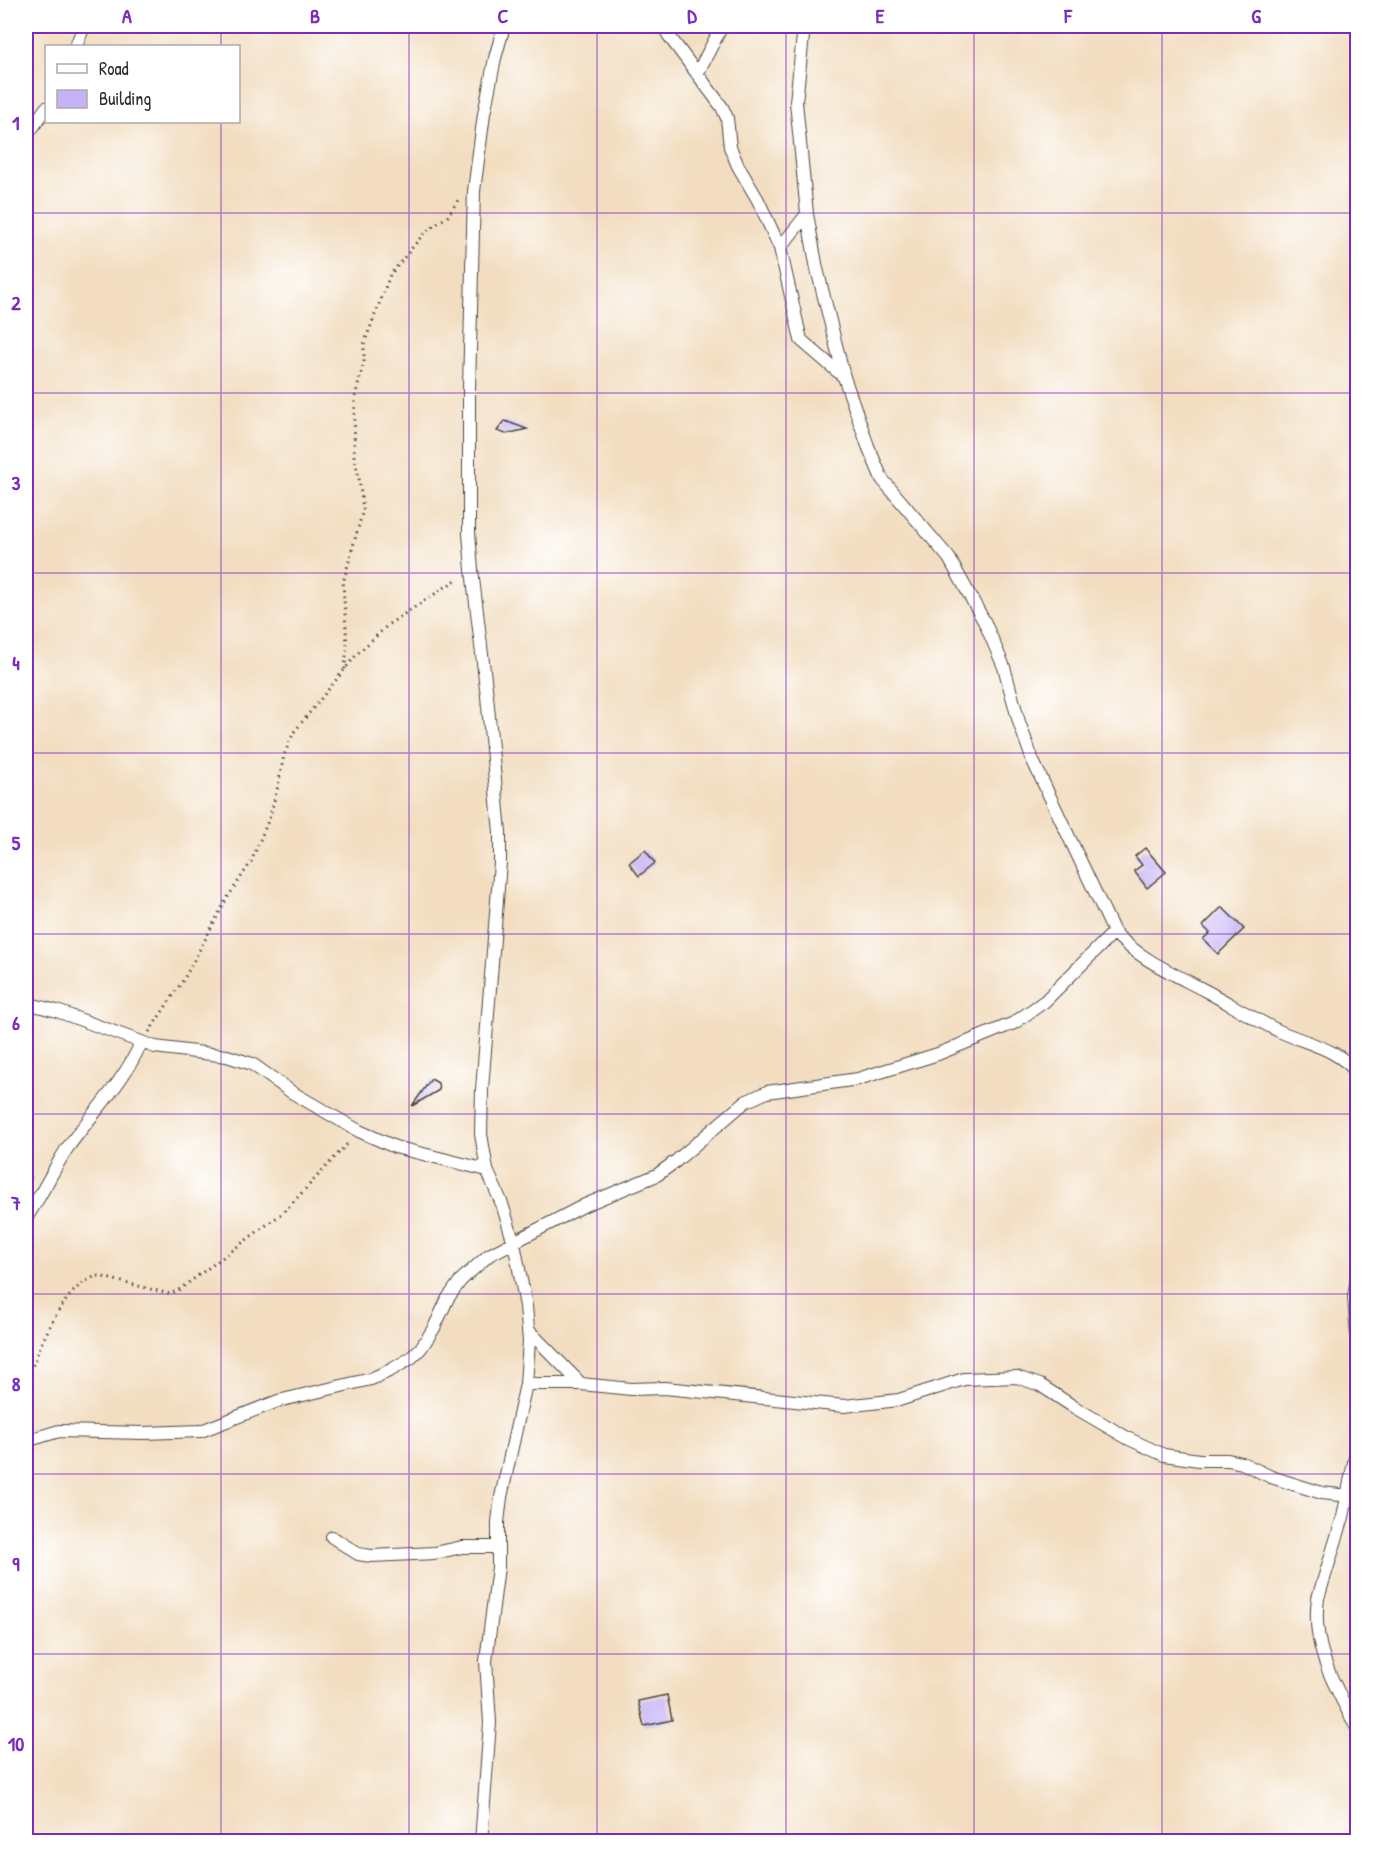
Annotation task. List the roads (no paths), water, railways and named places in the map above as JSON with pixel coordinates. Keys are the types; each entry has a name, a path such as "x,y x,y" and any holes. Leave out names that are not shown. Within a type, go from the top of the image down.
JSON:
{"street":[{"path":"76,45 84,26"},
{"path":"481,1842 490,1723 486,1661 498,1567 498,1522 501,1497 526,1384 529,1341 526,1306 514,1243 502,1204 487,1170 481,1134 500,863 500,832 472,570 469,389 471,282 476,173 486,103 504,26"},
{"path":"664,26 722,107 727,118 730,147 780,248 801,340 844,377"},
{"path":"697,74 722,26"},
{"path":"804,26 796,102 807,214 817,269 844,377 882,479 949,558 985,623 1004,667 1019,722 1033,761 1114,932 1121,940 1156,965 1278,1030 1335,1053 1351,1065 1358,1074"},
{"path":"26,137 45,109"},
{"path":"780,248 807,214"},
{"path":"26,1441 59,1431 144,1433 201,1431 278,1401 371,1379 391,1370 411,1358 421,1348 434,1328 448,1298 461,1280 489,1255 585,1205 619,1192 666,1168 745,1102 767,1092 858,1078 938,1054 1014,1023 1046,1001 1114,932"},
{"path":"26,1004 57,1011 155,1047 226,1056 252,1064 293,1092 360,1131 395,1147 487,1170"},
{"path":"26,1218 65,1152 126,1073 141,1043"},
{"path":"1358,1271 1354,1297 1358,1349"},
{"path":"528,1330 580,1384"},
{"path":"526,1384 580,1384 631,1389 665,1388 844,1406 898,1400 964,1378 1017,1377 1040,1385 1129,1439 1164,1455 1242,1463 1271,1478 1322,1492 1352,1497"},
{"path":"1358,1442 1352,1497 1343,1517 1318,1598 1317,1624 1322,1657 1358,1730"},
{"path":"332,1537 358,1554 371,1556 435,1553 462,1547 498,1547"}]}
